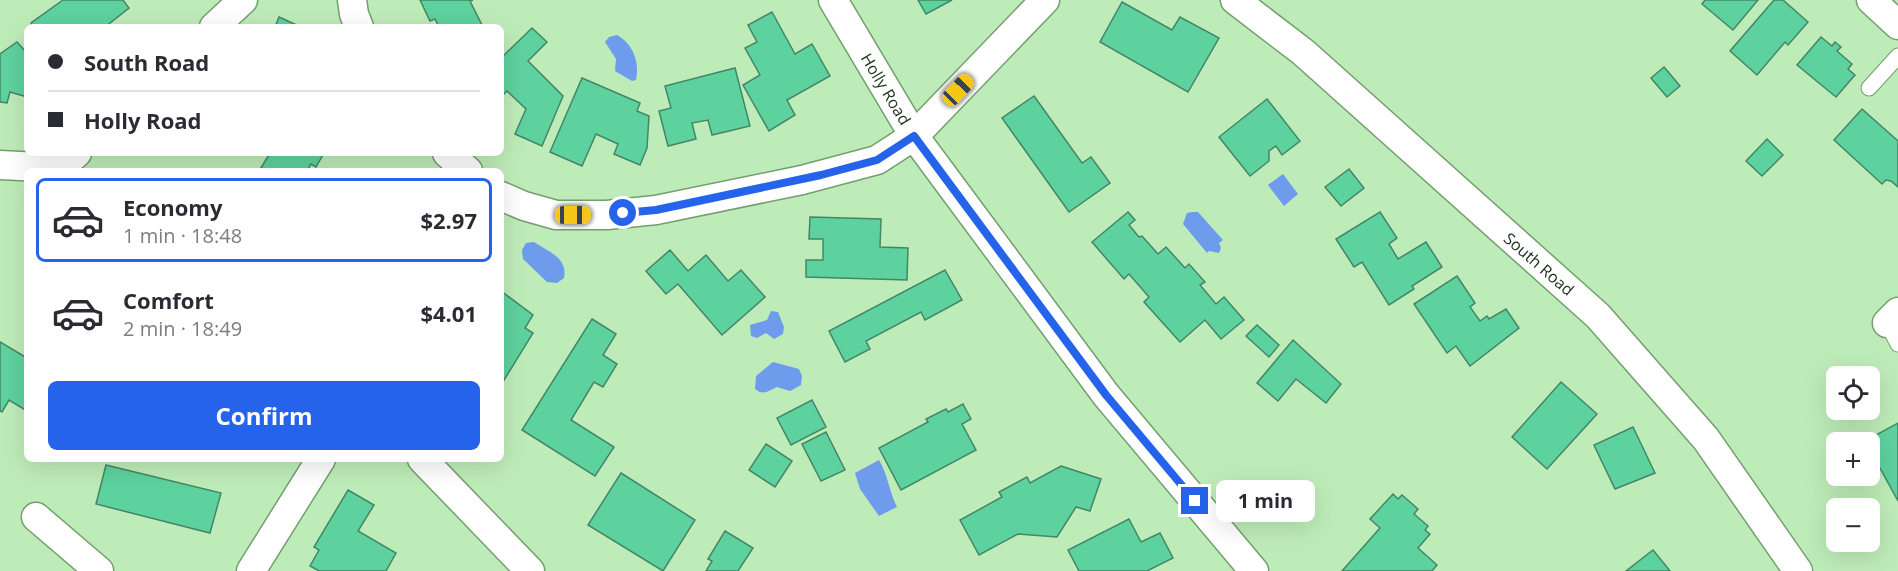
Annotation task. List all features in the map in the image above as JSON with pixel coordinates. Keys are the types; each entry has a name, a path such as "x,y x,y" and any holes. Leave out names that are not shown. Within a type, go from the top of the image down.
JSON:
{"street":[{"path":"217,24 243,0"},
{"path":"352,0 358,24"},
{"name":"Holly Road","path":"833,0 914,136 1106,395 1254,571"},
{"path":"504,197 556,215 607,215 656,210 802,180 877,160 914,136 1045,0"},
{"name":"South Road","path":"1235,0 1303,52 1598,316 1706,439 1798,571"},
{"path":"1871,0 1898,25"},
{"path":"0,165 60,168 74,156"},
{"path":"450,156 464,168"},
{"path":"251,571 319,462"},
{"path":"425,462 530,571"},
{"path":"36,517 60,535 99,571"}],"lane":[{"path":"1869,88 1898,56"}],"water":[{"path":"617,35 627,43 634,54 637,67 636,80 632,81 615,71 616,59 605,42 609,37"},
{"path":"1283,174 1298,194 1284,206 1268,185"},
{"path":"1198,212 1223,240 1219,243 1221,248 1219,253 1209,251 1207,253 1183,224 1187,213"},
{"path":"534,242 556,256 563,265 564,278 557,283 547,282 523,259 522,250 526,243"},
{"path":"771,311 778,312 784,327 783,334 774,339 766,333 757,338 751,336 750,325 767,320"},
{"path":"773,362 799,369 802,376 801,385 790,391 777,387 763,392 755,389 756,376"},
{"path":"879,460 897,507 879,516 860,489 855,473"}],"building":[{"path":"63,0 123,0 129,8 109,24 31,23"},
{"path":"420,0 473,0 470,1 482,24 438,24 435,19 430,21"},
{"path":"918,0 952,0 926,14"},
{"path":"1705,0 1758,0 1733,30 1702,4"},
{"path":"1774,0 1783,0 1808,22 1788,45 1785,42 1757,75 1730,51"},
{"path":"1122,2 1172,30 1180,17 1219,38 1188,92 1100,42"},
{"path":"772,12 795,54 812,44 830,76 787,100 795,115 769,131 743,85 760,75 745,48 757,42 748,25"},
{"path":"279,17 294,24 276,24"},
{"path":"532,28 547,42 528,61 563,96 542,146 515,134 526,109 507,91 504,94 504,55"},
{"path":"1821,37 1832,46 1835,42 1841,47 1837,51 1852,64 1848,69 1855,75 1836,97 1797,65"},
{"path":"17,42 24,50 24,96 10,92 7,103 0,102 0,54"},
{"path":"1664,67 1680,86 1667,97 1651,78"},
{"path":"735,68 750,126 712,135 708,120 692,123 696,139 668,146 659,111 671,108 665,86"},
{"path":"582,78 640,103 637,111 649,116 647,148 640,165 614,154 618,144 596,134 582,166 550,152"},
{"path":"1034,96 1082,163 1091,157 1110,183 1069,212 1002,118"},
{"path":"1267,99 1300,141 1282,155 1276,146 1269,151 1269,161 1250,176 1219,137"},
{"path":"1862,109 1898,141 1898,187 1886,180 1882,184 1834,140"},
{"path":"1767,139 1783,155 1762,176 1746,161"},
{"path":"268,156 322,156 316,167 311,164 309,168 261,168"},
{"path":"1349,169 1364,188 1341,206 1325,187"},
{"path":"1128,212 1135,220 1129,225 1139,237 1142,236 1158,254 1166,247 1185,268 1189,264 1205,282 1200,285 1216,304 1224,297 1244,320 1221,339 1205,320 1180,342 1144,302 1149,297 1129,274 1124,279 1092,242"},
{"path":"1380,212 1397,238 1389,244 1398,259 1426,242 1442,267 1412,286 1414,289 1389,305 1362,262 1354,267 1336,239"},
{"path":"810,217 881,219 880,247 908,248 907,280 806,277 806,260 823,260 823,239 809,239"},
{"path":"670,250 688,271 706,255 728,281 741,270 765,297 722,335 678,284 666,294 646,271"},
{"path":"945,270 962,300 925,320 921,312 866,341 870,349 845,362 829,331"},
{"path":"1457,276 1475,303 1470,307 1480,321 1487,316 1489,319 1506,309 1519,328 1470,366 1456,346 1447,353 1414,304"},
{"path":"504,293 533,315 525,328 533,333 504,380"},
{"path":"592,319 616,334 603,355 617,364 603,387 594,382 571,420 614,447 595,476 522,430"},
{"path":"1257,325 1279,345 1269,357 1246,336"},
{"path":"1293,340 1341,384 1326,403 1296,379 1278,401 1257,383"},
{"path":"0,342 24,356 24,409 9,400 2,412 0,411"},
{"path":"1561,382 1597,414 1547,469 1512,437"},
{"path":"812,400 826,427 791,445 777,418"},
{"path":"963,404 971,419 962,424 976,450 901,490 879,448 928,422 926,419"},
{"path":"1898,423 1898,501 1880,468 1880,433"},
{"path":"1633,427 1655,473 1615,489 1594,445"},
{"path":"826,432 845,470 821,481 802,444"},
{"path":"766,444 792,461 775,487 749,470"},
{"path":"106,465 221,493 210,533 96,504"},
{"path":"1061,466 1101,479 1090,511 1076,507 1057,537 1018,534 979,555 960,520 1002,497 999,492 1027,477 1030,483"},
{"path":"621,473 695,520 663,571 588,525"},
{"path":"348,490 374,505 358,531 396,553 386,571 319,571 310,566 319,550 314,547"},
{"path":"1393,494 1398,499 1402,495 1418,509 1414,514 1428,526 1425,530 1430,534 1418,548 1437,565 1432,571 1342,571 1380,528 1370,519"},
{"path":"1129,519 1141,542 1160,533 1173,558 1147,571 1079,571 1068,550"},
{"path":"725,531 753,548 738,571 706,571 712,561 708,559"},
{"path":"1653,550 1670,571 1626,571"}],"route":[{"path":"623,213 656,210 821,175 877,160 914,136 1106,395 1195,501"}]}
